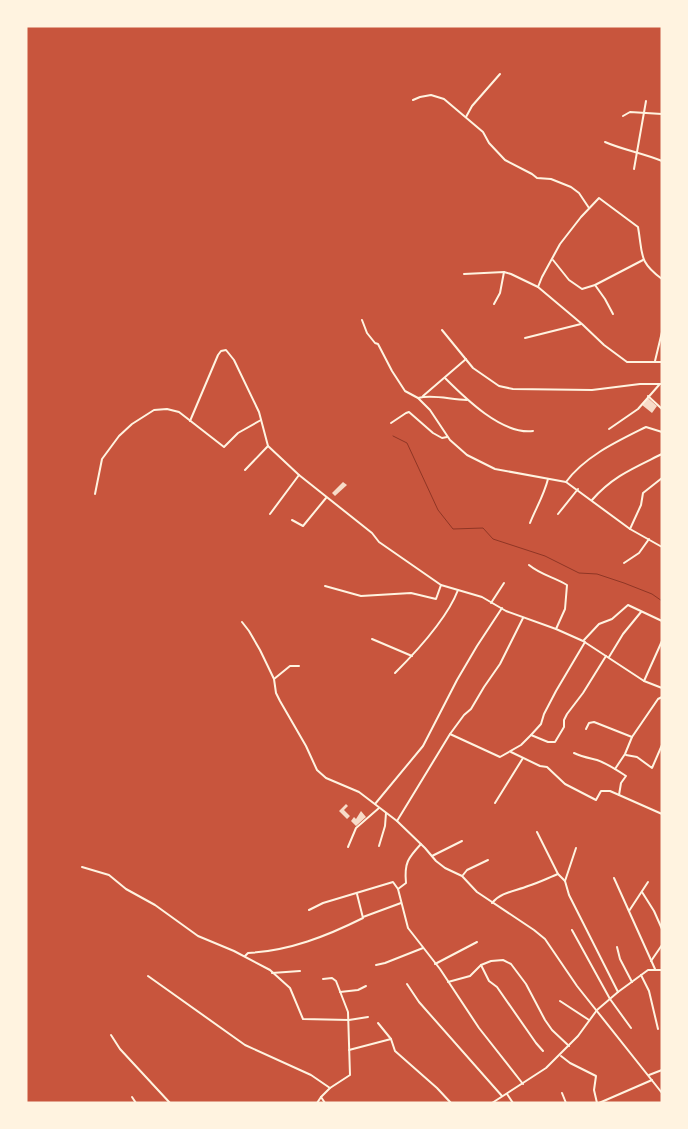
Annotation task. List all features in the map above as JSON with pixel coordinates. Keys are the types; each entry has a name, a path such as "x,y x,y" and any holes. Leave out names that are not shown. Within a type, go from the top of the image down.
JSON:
{"street":[{"path":"466,117 472,106 500,74"},
{"path":"413,100 431,96 444,99 483,132 505,160 537,178 551,179 571,187 579,193 590,208"},
{"path":"634,169 646,102"},
{"path":"623,116 630,112 662,114"},
{"path":"605,142 662,161"},
{"path":"538,287 560,244 599,198 638,227 643,260 647,268 662,279"},
{"path":"553,260 569,280 582,289 594,285 643,260"},
{"path":"494,304 500,293 504,272"},
{"path":"464,274 504,272 538,287 604,345 628,362 662,362"},
{"path":"594,285 605,299 613,314"},
{"path":"362,320 367,333 375,344 378,344 392,371 405,390 418,398 430,410 447,437 467,455 495,469 566,482 630,529 662,547"},
{"path":"525,338 582,324"},
{"path":"442,330 473,368 499,386 513,389 592,390 640,384 661,384"},
{"path":"655,362 662,332"},
{"path":"190,421 218,355 224,350 234,360 259,412 268,446 299,475 372,533 380,542 441,585 482,597 502,608 556,628 584,642 644,680 662,688"},
{"path":"424,396 466,359"},
{"path":"445,378 467,400 502,424 526,432 533,431"},
{"path":"608,429 638,409 661,384"},
{"path":"418,398 427,396 467,400"},
{"path":"648,396 662,409"},
{"path":"95,494 102,459 119,436 132,424 150,412 160,409 179,412 224,447 238,433 261,420"},
{"path":"391,423 409,412 434,433 442,438 447,437"},
{"path":"566,482 591,458 616,442 646,427 662,432"},
{"path":"245,470 268,446"},
{"path":"592,500 604,486 618,476 662,454"},
{"path":"270,514 299,475"},
{"path":"630,529 641,505 643,493 662,478"},
{"path":"530,523 544,494 548,479"},
{"path":"558,514 578,489"},
{"path":"292,520 303,526 326,498"},
{"path":"624,563 639,553 649,539"},
{"path":"528,565 539,573 568,585 564,609 556,628"},
{"path":"491,603 504,583"},
{"path":"325,586 361,596 411,593 436,599 441,585"},
{"path":"395,673 412,656 453,605 459,589"},
{"path":"450,734 500,757 510,752 521,745 541,724 556,691 584,642 599,624 612,619 628,605 662,621"},
{"path":"375,805 423,746 457,680 502,608"},
{"path":"531,734 548,742 555,742 564,727 564,720 567,714 640,612"},
{"path":"396,821 450,734 472,709 500,664 524,617"},
{"path":"242,622 249,630 274,679 276,693 306,746 317,770 326,778 359,792 396,821 446,868 462,876 476,892 534,930 544,939 577,986 662,1092"},
{"path":"372,638 412,656"},
{"path":"644,680 662,641"},
{"path":"274,679 290,666 299,666"},
{"path":"615,768 625,754 632,737 658,699 662,697"},
{"path":"586,729 589,723 594,722 632,737"},
{"path":"625,754 637,757 653,769 662,745"},
{"path":"510,752 540,766 547,767 565,784 596,800 601,791 610,790 662,814"},
{"path":"574,753 615,768 626,776 621,783 619,795"},
{"path":"495,804 523,758"},
{"path":"348,847 356,828 379,808"},
{"path":"378,846 385,826 386,813"},
{"path":"537,832 558,874 565,881 569,896 618,992"},
{"path":"432,856 462,841"},
{"path":"398,889 406,883 405,870 408,858 421,844"},
{"path":"565,881 576,848"},
{"path":"462,876 467,870 488,860"},
{"path":"82,867 109,875 126,889 161,909 198,936 244,956 272,973 290,988 303,1019 348,1020 368,1017"},
{"path":"492,903 496,898 507,893 528,887 558,874"},
{"path":"614,878 655,969"},
{"path":"309,910 323,903 393,882 398,889 408,928 448,982 478,1028 523,1084"},
{"path":"629,912 648,882"},
{"path":"642,892 654,911 662,929"},
{"path":"357,894 363,918"},
{"path":"244,956 248,953 266,952 314,939 401,903"},
{"path":"572,930 610,999 631,1028"},
{"path":"435,964 477,942"},
{"path":"651,961 662,945"},
{"path":"617,947 620,959 632,982"},
{"path":"376,964 385,963 423,948"},
{"path":"448,982 470,976 481,965 503,960 511,964 526,984 545,1020 568,1046"},
{"path":"481,965 489,981 497,988 543,1051"},
{"path":"492,1103 523,1084 560,1056 598,1010 618,992 648,970 662,970"},
{"path":"272,973 300,971"},
{"path":"641,975 649,991 658,1028"},
{"path":"148,976 244,1045 312,1075 330,1088"},
{"path":"317,1103 330,1088 349,1077 348,1012 334,978 323,979"},
{"path":"407,984 419,1002 502,1096"},
{"path":"340,992 358,990 366,986"},
{"path":"560,1000 589,1020"},
{"path":"378,1023 391,1039 395,1051 450,1103"},
{"path":"111,1035 120,1049 170,1103"},
{"path":"350,1050 391,1039"},
{"path":"560,1056 596,1076 594,1090 598,1103 652,1080"},
{"path":"649,1075 662,1070"},
{"path":"562,1093 566,1103"},
{"path":"507,1094 513,1103"},
{"path":"132,1097 136,1103"},
{"path":"322,1097 325,1103"}],"building":[{"path":"648,398 657,406 652,413 642,405"},
{"path":"343,482 347,485 335,496 332,493"},
{"path":"346,804 348,806 344,810 350,816 347,819 339,811"},
{"path":"361,811 366,817 356,826 351,821 354,817 356,819"}],"waterway":[{"path":"393,436 407,443 438,510 453,529 483,528 493,539 545,556 579,573 597,574 624,583 652,594 662,601"}]}
